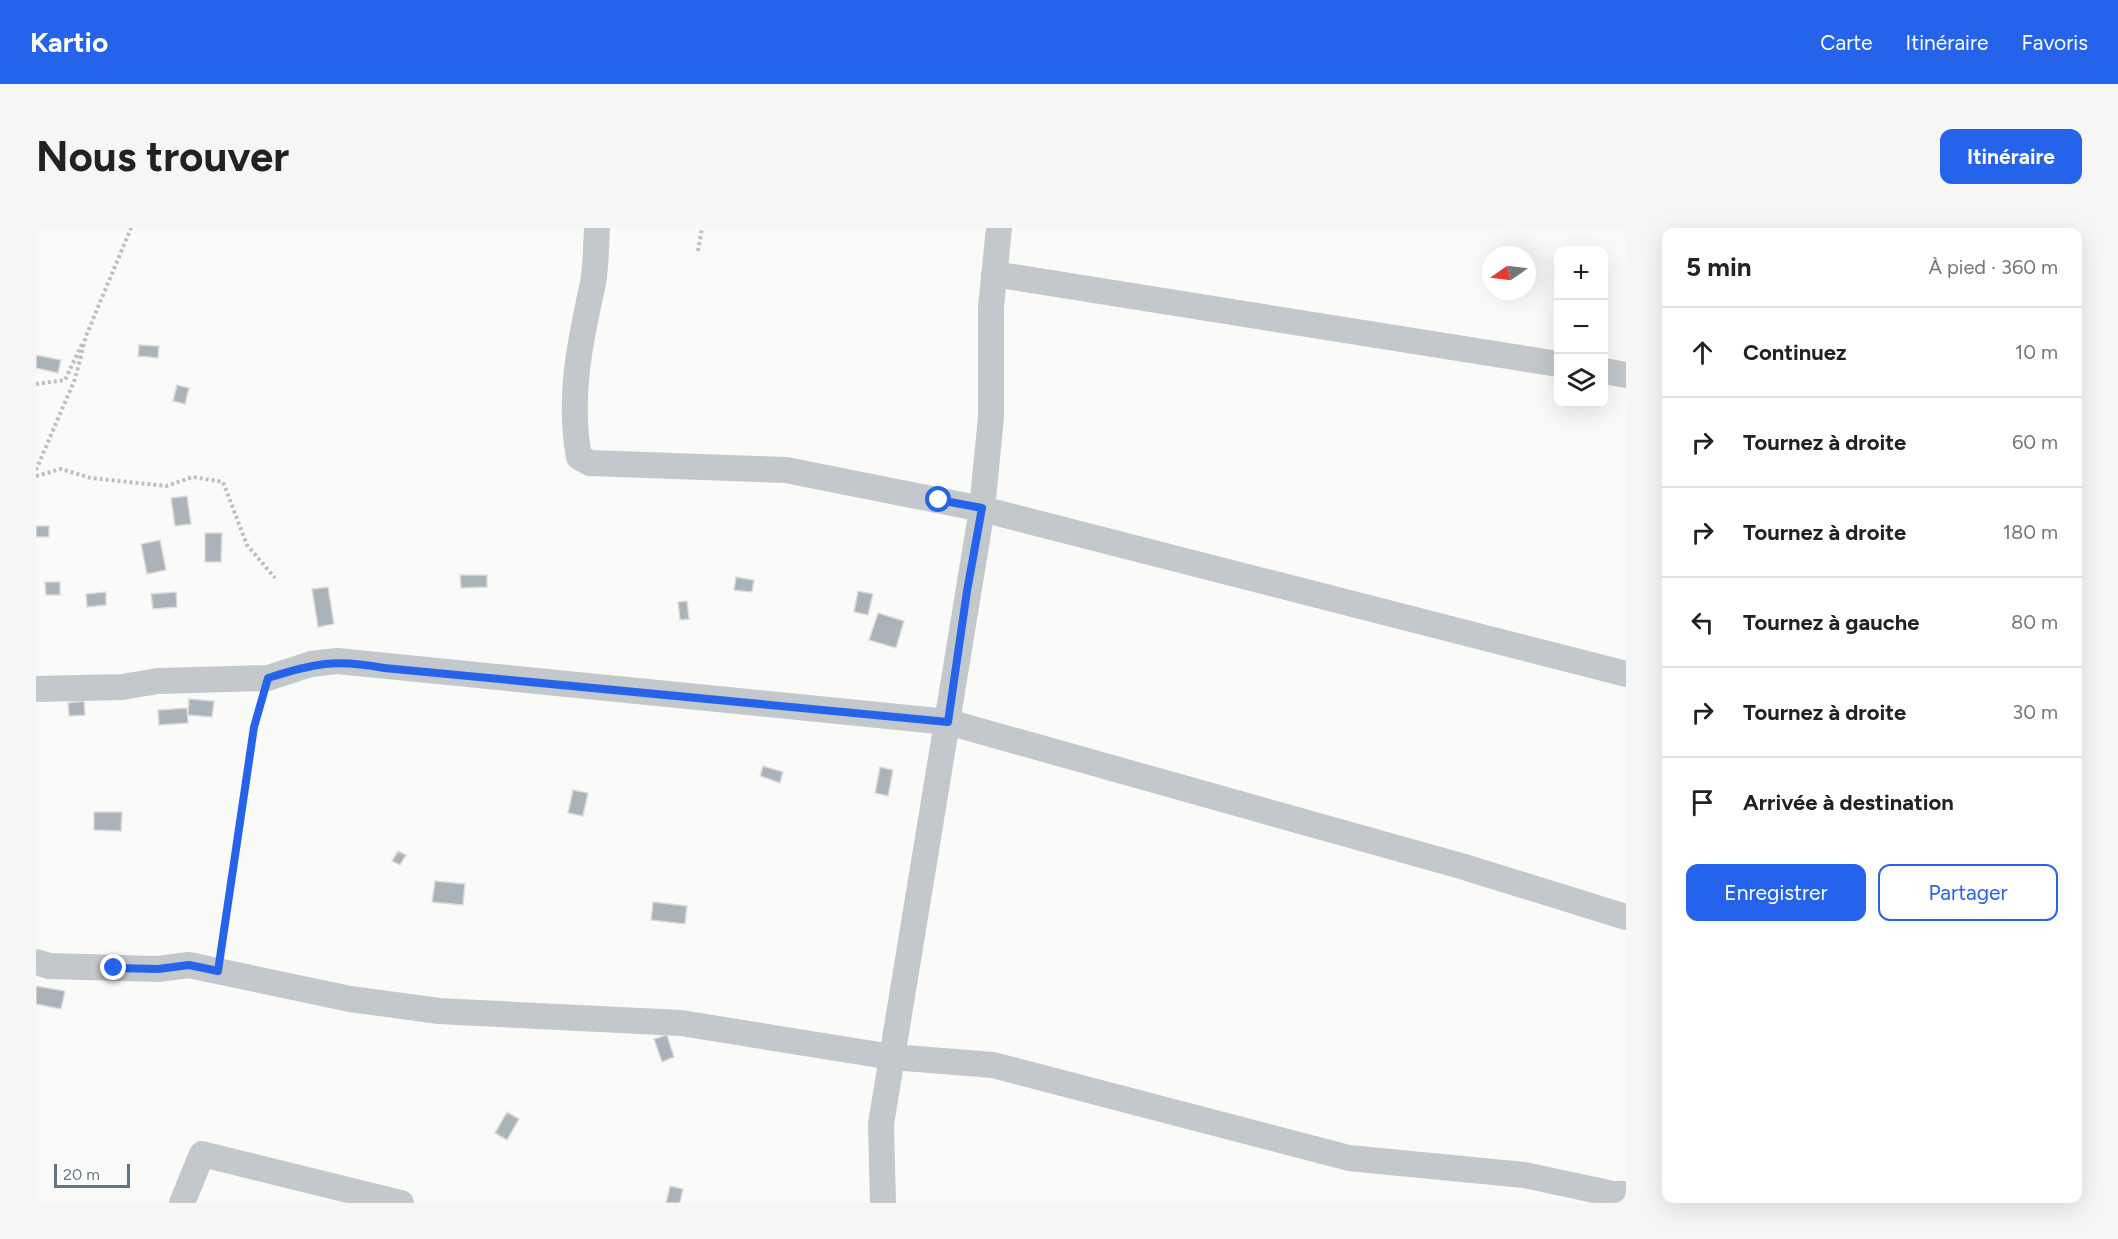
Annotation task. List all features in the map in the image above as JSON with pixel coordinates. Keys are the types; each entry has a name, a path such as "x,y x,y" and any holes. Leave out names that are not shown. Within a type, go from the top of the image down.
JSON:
{"street":[{"path":"597,228 593,281 584,316 573,407 579,457 590,463 786,470 982,508 1626,674"},
{"path":"883,1203 881,1124 982,508 991,417 991,307 999,228"},
{"path":"994,274 1554,363"},
{"path":"1608,372 1626,375"},
{"path":"36,689 122,687 158,681 268,678 312,664 337,661 948,722 1461,866 1626,917"},
{"path":"36,962 49,966 147,968 189,965 350,999 439,1011 681,1023 891,1057 993,1065 1349,1158 1524,1175 1613,1194 1626,1194"},
{"path":"182,1203 202,1154 401,1203"}],"path":[{"path":"36,384 65,380 87,336 131,228"},
{"path":"698,251 702,228"},
{"path":"36,470 75,379 87,336"},
{"path":"36,476 61,469 91,478 166,486 193,477 223,482 248,544 275,578"},
{"path":"218,971 254,727 268,678"}],"building":[{"path":"139,345 159,346 158,358 138,356"},
{"path":"36,355 61,360 58,373 36,368"},
{"path":"177,385 189,388 185,404 173,401"},
{"path":"187,496 191,524 175,526 171,498"},
{"path":"36,526 49,526 49,537 36,537"},
{"path":"205,533 222,533 221,562 205,562"},
{"path":"160,540 166,570 147,574 141,544"},
{"path":"460,575 487,575 487,587 461,588"},
{"path":"736,577 754,580 752,592 734,590"},
{"path":"45,582 60,582 60,595 46,595"},
{"path":"328,587 334,624 318,627 312,589"},
{"path":"858,591 873,594 868,615 854,612"},
{"path":"106,592 106,605 87,607 86,594"},
{"path":"176,592 177,607 153,609 151,594"},
{"path":"687,601 689,619 680,620 678,602"},
{"path":"878,613 904,621 896,648 869,640"},
{"path":"189,699 214,701 212,717 188,715"},
{"path":"84,701 85,715 69,716 68,703"},
{"path":"187,708 188,723 159,725 158,710"},
{"path":"763,766 783,772 780,783 760,776"},
{"path":"880,767 893,770 888,796 875,793"},
{"path":"573,790 588,793 583,816 568,813"},
{"path":"94,812 122,812 121,831 94,830"},
{"path":"398,851 406,855 400,865 392,861"},
{"path":"435,881 465,884 463,905 432,902"},
{"path":"653,902 687,906 685,924 651,920"},
{"path":"36,986 65,991 61,1009 36,1004"},
{"path":"667,1035 674,1057 662,1062 654,1039"},
{"path":"507,1112 519,1119 507,1140 495,1133"},
{"path":"670,1186 683,1189 680,1203 666,1203"}],"route":[{"path":"114,968 158,969 189,965 218,971 254,727 268,678 312,664 337,661 355,662 384,668 948,722 982,508 939,500"}]}
